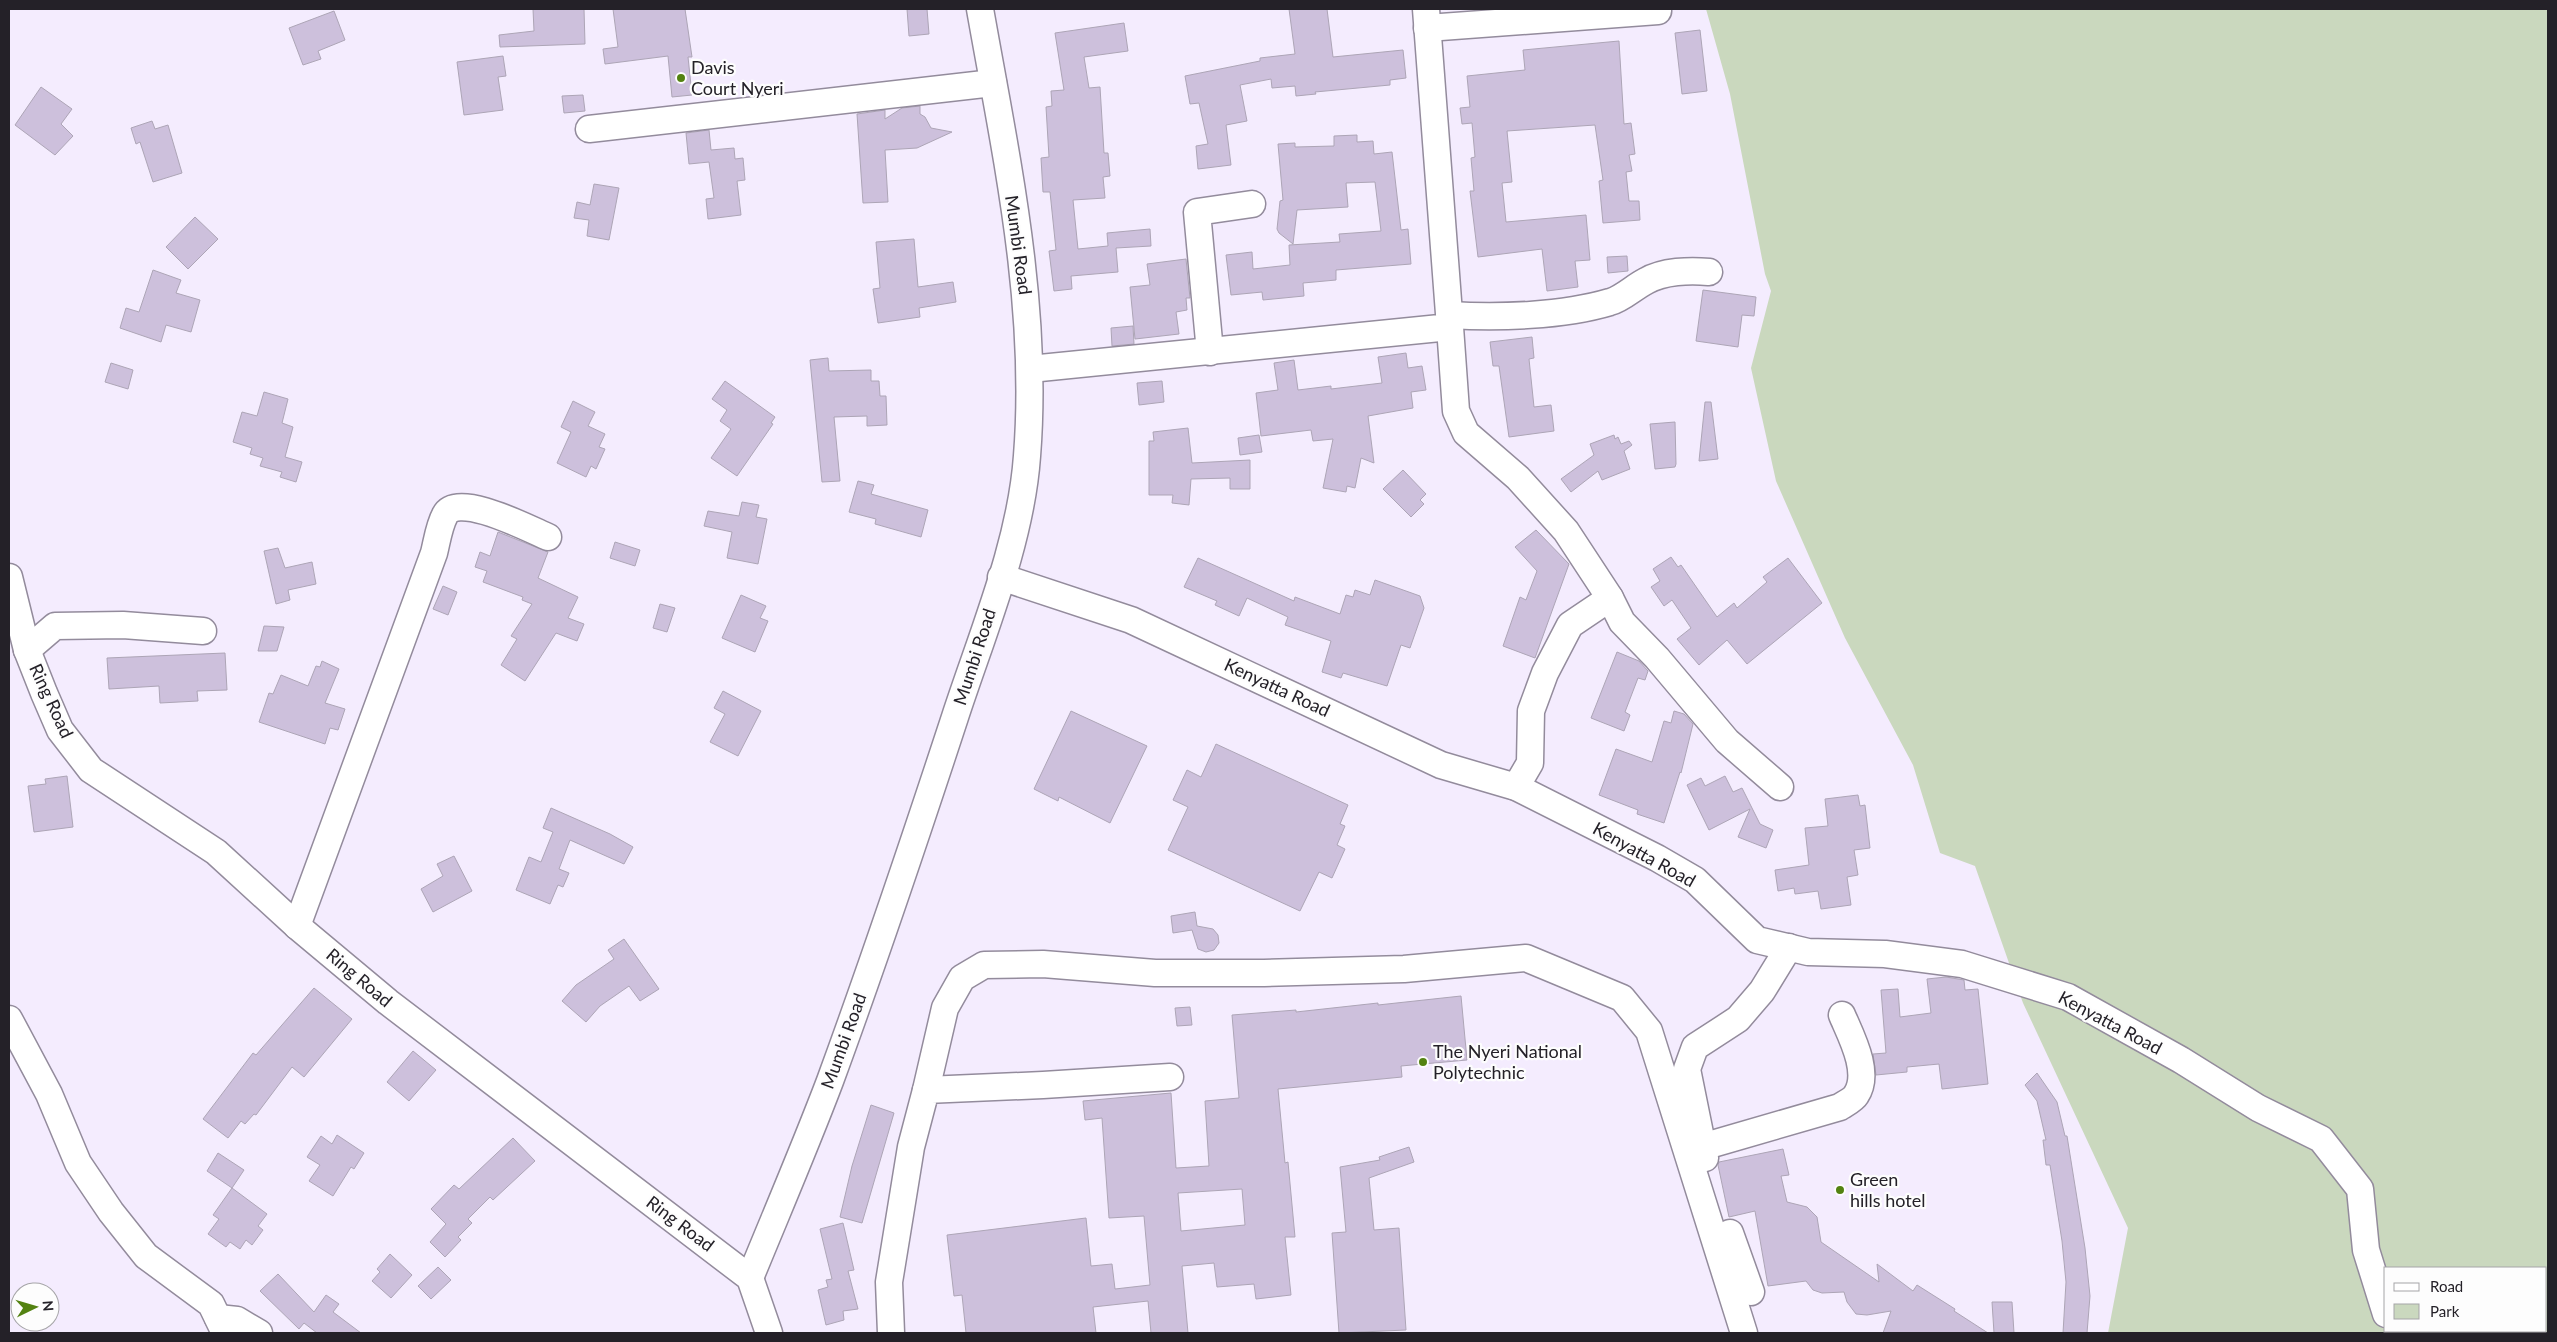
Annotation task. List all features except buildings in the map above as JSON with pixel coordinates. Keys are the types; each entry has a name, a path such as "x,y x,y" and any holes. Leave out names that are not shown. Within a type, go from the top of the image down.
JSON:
{"street":[{"name":"Mumbi Road","path":"750,1278 842,1046 909,857 1001,577 1018,516 1027,458 1030,369 1026,289 980,9"},
{"path":"1658,11 1426,19 1456,411 1466,433 1518,478 1566,530 1610,598 1622,622 1657,658 1728,741 1780,787"},
{"path":"589,129 993,83"},
{"path":"1210,352 1197,212 1252,204"},
{"path":"1030,369 1210,352 1450,321 1558,311 1611,302 1648,279 1691,270 1709,272"},
{"path":"297,926 434,553 445,514 455,506 471,506 548,537"},
{"name":"Kenyatta Road","path":"1001,577 1131,620 1441,765 1516,788 1695,880 1757,940 1808,952 1885,954 1962,964 2068,997 2181,1060 2258,1108 2321,1139 2360,1189 2366,1250 2384,1308"},
{"name":"Ring Road","path":"10,584 27,650 60,730 91,770 216,852 297,926 388,1002 750,1278"},
{"path":"1516,788 1530,762 1532,711 1544,673 1570,625 1610,598"},
{"path":"27,650 55,626 124,626 203,631"},
{"path":"1751,1292 1702,1147 1687,1069 1695,1047 1738,1019 1762,991 1789,947"},
{"path":"891,1333 889,1282 910,1147 926,1090 945,1008 962,978 984,965 1043,964 1155,972 1273,972 1404,969 1526,958 1622,998 1649,1031 1744,1333"},
{"path":"1702,1147 1840,1107 1856,1095 1862,1075 1852,1037 1842,1015"},
{"path":"9,1019 49,1094 78,1163 111,1212 146,1256 211,1304 221,1325 237,1320 259,1333"},
{"path":"926,1090 1170,1077"},
{"path":"750,1278 769,1333"}],"green space":[{"path":"1706,9 2548,9 2548,1333 2108,1333 2128,1228 2023,1003 1975,866 1940,853 1913,765 1845,638 1776,481 1751,368 1771,291 1765,274 1730,94"}],"place":[{"name":"Davis Court Nyeri","path":"681,78"},
{"name":"The Nyeri National Polytechnic","path":"1423,1062"},
{"name":"Green hills hotel","path":"1840,1190"}]}
